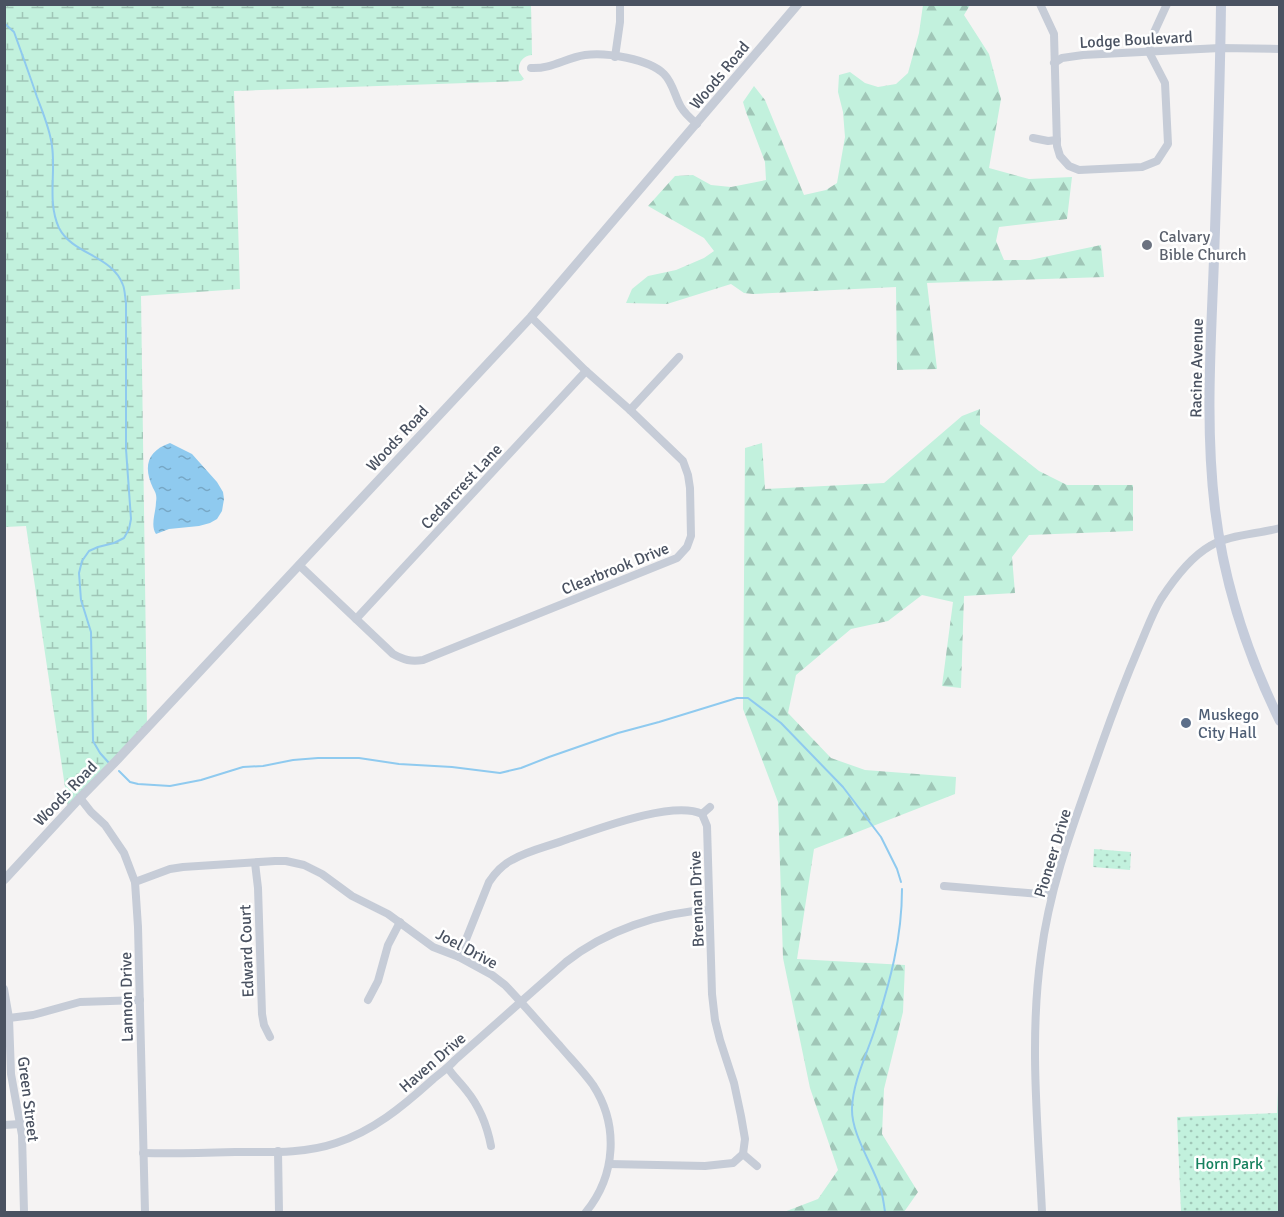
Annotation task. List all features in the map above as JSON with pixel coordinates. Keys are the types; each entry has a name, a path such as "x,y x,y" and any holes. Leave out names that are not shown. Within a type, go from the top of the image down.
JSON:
{"main road":[{"name":"Racine Avenue","path":"1221,4 1210,421 1213,492 1220,542 1238,618 1252,659 1280,721"}],"street":[{"path":"615,57 620,4"},
{"name":"Woods Road","path":"4,880 531,317 798,4"},
{"path":"1040,4 1054,34 1056,140 1060,156 1069,166 1079,170 1142,167 1157,161 1168,144 1166,83 1149,52 1151,39 1167,4"},
{"name":"Lodge Boulevard","path":"1054,63 1062,58 1083,55 1220,48 1280,49"},
{"path":"531,68 543,68 596,54 645,62 663,73 670,82 682,108 697,124"},
{"path":"1033,138 1056,140"},
{"name":"Clearbrook Drive","path":"299,566 393,654 403,660 417,661 677,558 687,548 691,536 690,488 686,467 531,317"},
{"path":"630,411 679,357"},
{"name":"Cedarcrest Lane","path":"356,620 586,371"},
{"name":"Pioneer Drive","path":"1042,1212 1035,1056 1036,1013 1041,955 1052,895 1071,832 1133,661 1152,615 1162,598 1178,576 1203,550 1220,542 1280,528"},
{"name":"Lannon Drive","path":"80,798 105,825 124,853 135,882 145,1212"},
{"path":"459,957 489,882 495,873 510,861 639,816 689,811 702,814 710,807"},
{"name":"Brennan Drive","path":"702,814 707,826 713,1008 741,1116 745,1139 743,1154"},
{"name":"Joel Drive","path":"135,882 170,869 183,867 286,861 304,865 322,874 352,896 388,914 433,947 459,957 492,975 521,1002 585,1075 605,1108 610,1126 609,1164 602,1187 586,1212"},
{"name":"Edward Court","path":"255,863 258,888 262,1014 270,1037"},
{"path":"944,886 1052,895"},
{"name":"Haven Drive","path":"143,1153 304,1150 357,1135 391,1115 448,1068 573,956 619,931 670,914 709,910"},
{"path":"369,1000 378,981 388,945 400,922"},
{"name":"Green Street","path":"4,989 9,1018 11,1074 21,1124 24,1212"},
{"path":"9,1018 33,1015 80,1002 140,1000"},
{"path":"448,1068 481,1112 488,1129 491,1146"},
{"path":"4,1125 21,1124"},
{"path":"278,1151 279,1212"},
{"path":"609,1164 705,1166 733,1163 743,1154 757,1166"}],"green space":[{"path":"5,5 531,5 532,55 523,58 520,63 519,72 524,79 521,81 234,91 240,289 141,296 147,723 68,807 26,526 5,527"},
{"path":"923,5 970,5 964,15 989,54 1001,99 989,168 1029,179 1072,177 1067,219 999,227 996,241 1004,260 1030,260 1101,245 1104,277 927,283 937,369 897,370 896,287 753,294 744,293 731,284 667,304 626,303 632,289 648,276 676,270 714,251 704,238 648,206 675,176 693,175 711,185 731,187 766,180 765,162 743,102 754,86 765,100 804,195 826,190 837,183 845,137 843,112 838,92 839,75 850,72 865,83 878,87 896,84 908,73 919,33"},
{"path":"980,409 980,424 1039,471 1067,485 1133,485 1133,531 1029,535 1012,557 1015,593 964,596 961,688 942,686 953,602 922,595 888,621 851,629 796,675 788,713 831,758 865,770 956,777 955,794 814,849 797,959 905,965 903,1012 884,1089 882,1134 918,1192 904,1212 784,1212 818,1199 838,1170 810,1088 783,958 778,802 743,709 745,448 762,443 765,489 884,483 962,416"},
{"path":"1094,849 1131,852 1130,870 1093,867"},
{"name":"Horn Park","path":"1279,1089 1279,1212 1181,1212 1177,1117 1277,1113"}],"water":[{"path":"170,443 192,454 217,482 224,499 222,511 217,519 210,523 169,529 156,534 153,523 156,493 150,480 148,467 156,450"}],"waterway":[{"path":"4,23 14,32 50,133 53,156 53,208 59,228 73,244 110,267 118,275 125,292 126,449 131,519 124,538 89,551 82,561 79,573 81,600 91,632 93,741 109,763"},
{"path":"119,771 130,782 170,786 201,780 243,767 318,758 359,758 500,773 521,768 618,733 737,698 748,698 781,723 843,787 881,837 901,882"},
{"path":"885,1212 881,1190 855,1128 852,1108 858,1078 894,960 900,925 902,889"}],"place":[{"name":"Calvary Bible Church","path":"1147,245"},
{"name":"Muskego City Hall","path":"1186,723"}]}
